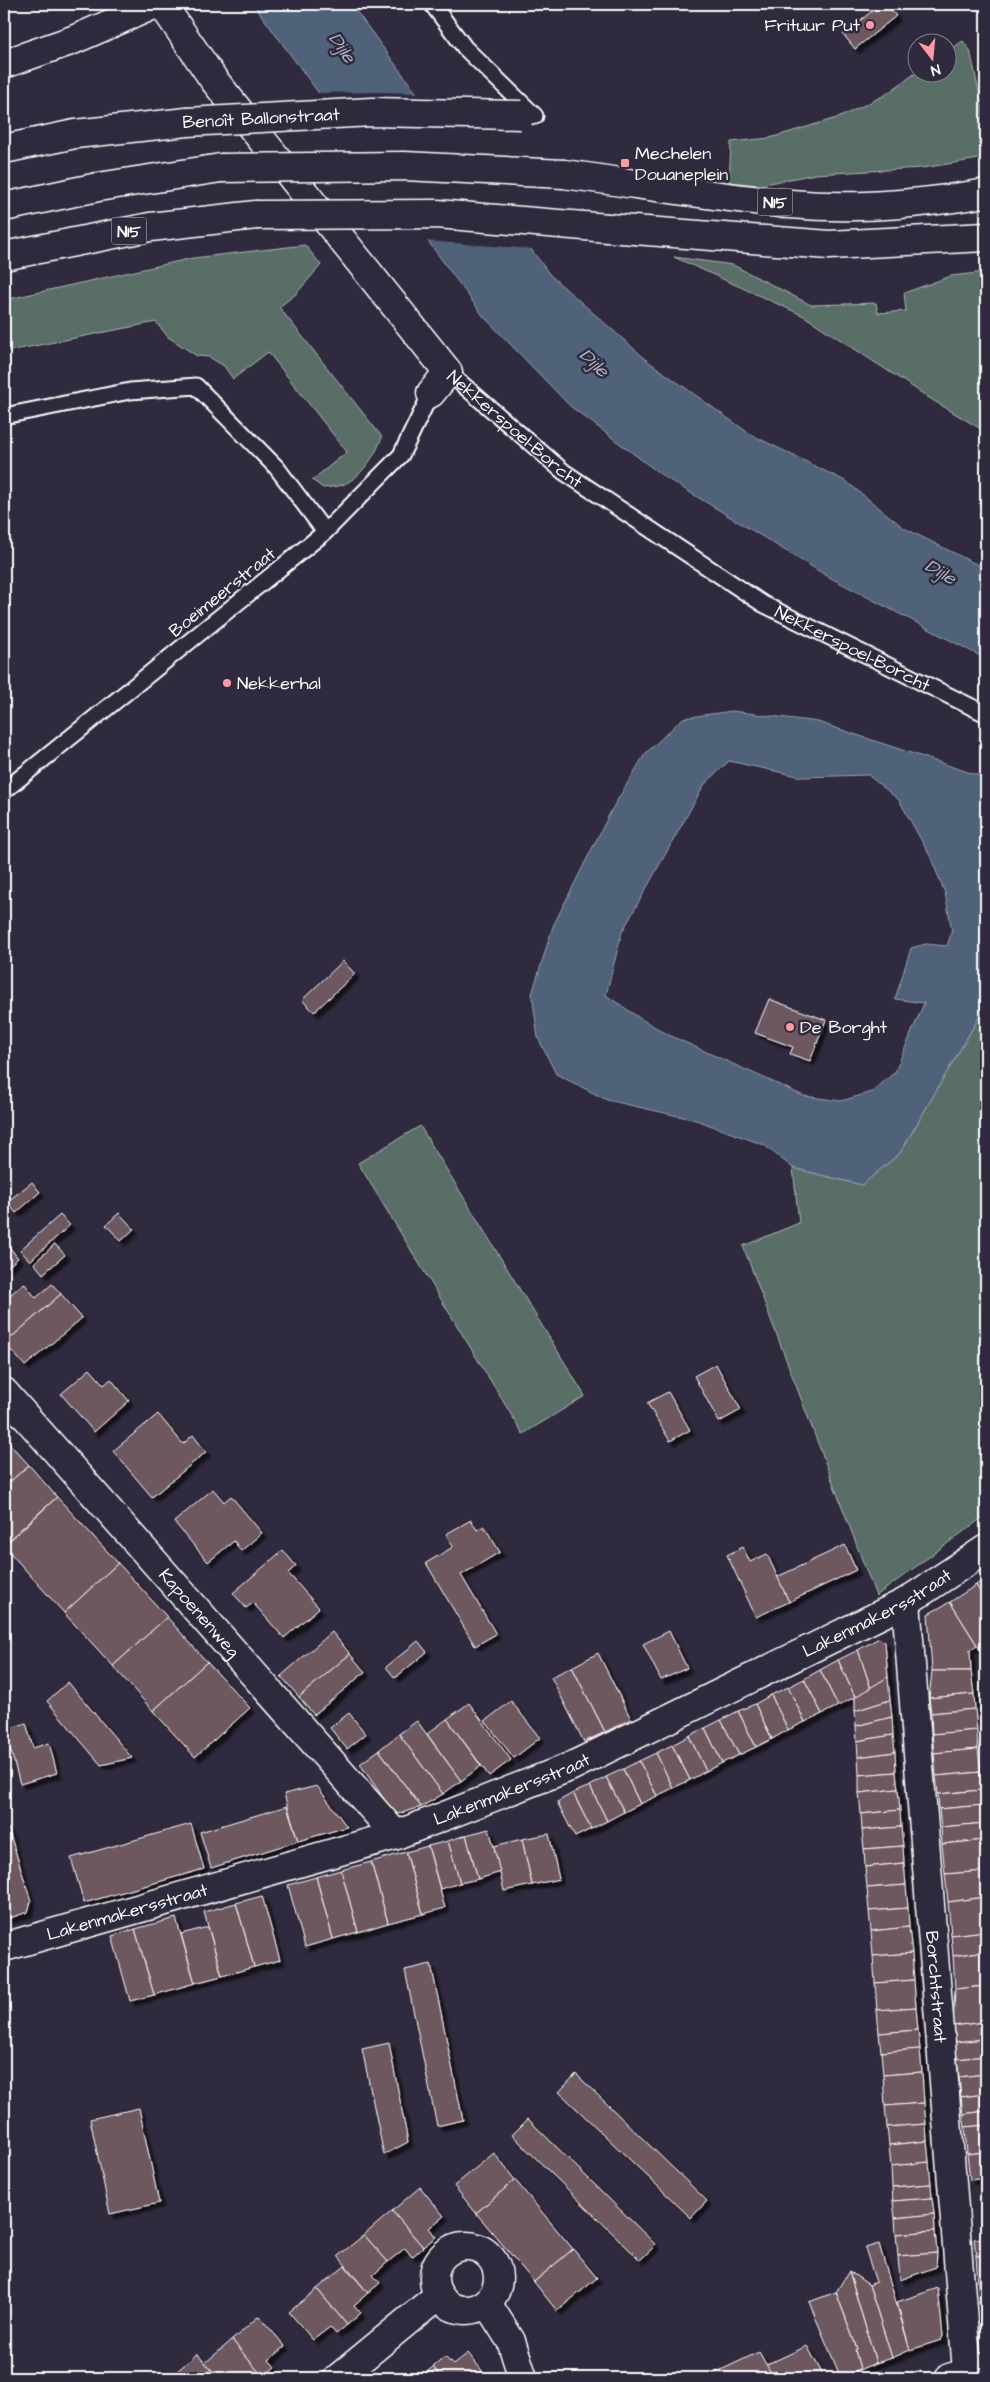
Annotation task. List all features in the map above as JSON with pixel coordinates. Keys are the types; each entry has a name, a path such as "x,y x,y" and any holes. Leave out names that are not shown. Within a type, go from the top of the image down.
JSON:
{"street":[{"path":"4,64 73,40 156,4"},
{"name":"Nekkerspoel-Borcht","path":"162,4 214,80 448,372"},
{"name":"Benoît Ballonstraat","path":"4,149 76,134 187,122 372,112 528,116"},
{"name":"N15","path":"4,207 98,187 221,168 404,166 564,174 791,204 872,206 941,201 986,193"},
{"name":"N15","path":"4,256 150,227 256,215 437,214 829,245 986,237"},
{"path":"431,393 448,372"},
{"name":"Kapoenenweg","path":"4,1392 396,1835"},
{"name":"Lakenmakersstraat","path":"4,1948 396,1835 570,1767 906,1602 986,1550"},
{"name":"Borchtstraat","path":"906,1602 968,2372"},
{"path":"473,2247 483,2251 492,2258 498,2275 494,2294 487,2303 474,2310 462,2310 446,2303 439,2294 435,2274 438,2264 452,2250 473,2247"},
{"path":"338,2378 439,2294"},
{"path":"487,2303 510,2340 523,2378"}],"lane":[{"path":"432,4 465,48 528,116"},
{"name":"Nekkerspoel-Borcht","path":"448,372 564,472 763,604 986,714"},
{"path":"4,416 130,391 196,386 277,468 325,532"},
{"name":"Boeimeerstraat","path":"4,791 325,532 401,455 431,393"}],"green space":[{"path":"963,41 970,50 986,124 986,158 922,168 815,174 760,185 729,182 731,142 770,138 840,117 885,95 908,78 908,82 958,82 958,44"},
{"path":"305,245 321,265 296,294 279,307 382,437 367,465 349,482 342,485 323,488 312,480 347,452 268,352 233,379 224,366 209,357 197,356 168,337 156,322 4,352 4,300 193,258"},
{"path":"674,257 733,265 811,305 876,303 878,313 906,311 904,293 951,276 986,272 986,432 934,401 804,316"},
{"path":"986,1005 986,1515 876,1596 743,1246 799,1223 793,1168 862,1185 900,1153"},
{"path":"420,1126 585,1396 523,1434 358,1163"}],"water":[{"name":"Dijle","path":"253,4 351,4 550,275 649,362 750,434 847,482 904,528 986,569 986,659 827,576 663,476 570,406 484,317"},
{"path":"732,711 818,722 980,776 986,780 986,1005 900,1153 862,1185 793,1168 764,1145 696,1120 607,1100 556,1074 538,1038 532,994 553,926 612,809 645,754 683,718","holes":["729,761 802,777 868,775 899,800 930,856 945,893 952,931 947,946 926,944 911,948 895,999 924,1003 895,1072 872,1092 841,1101 804,1096 671,1036 641,1019 606,995 622,932 704,785"]}],"pier":[{"path":"315,93 418,93 534,249 425,241"}],"building":[{"name":"Frituur Put","path":"881,4 886,4 896,16 855,49 843,34"},
{"path":"343,961 355,974 314,1012 302,1000"},
{"name":"De Borght","path":"769,999 826,1020 810,1061 790,1054 793,1047 755,1033"},
{"path":"32,1182 40,1192 16,1213 7,1202"},
{"path":"119,1213 134,1229 121,1241 106,1225"},
{"path":"60,1215 70,1225 30,1261 20,1250"},
{"path":"4,1240 18,1258 4,1270"},
{"path":"55,1244 65,1255 43,1274 34,1263"},
{"path":"24,1283 36,1298 52,1284 61,1294 5,1343 4,1300"},
{"path":"61,1294 82,1318 25,1366 5,1343"},
{"path":"716,1364 741,1410 719,1422 694,1376"},
{"path":"90,1369 104,1385 111,1379 129,1401 94,1432 61,1394"},
{"path":"668,1392 690,1430 670,1441 647,1403"},
{"path":"158,1414 183,1444 193,1435 206,1452 152,1497 113,1451"},
{"path":"7,1441 29,1465 4,1487 4,1444"},
{"path":"29,1465 57,1497 4,1544 4,1487"},
{"path":"213,1489 224,1502 231,1496 262,1533 241,1551 234,1541 208,1562 174,1522"},
{"path":"57,1497 118,1563 64,1613 4,1546"},
{"path":"471,1520 477,1530 484,1526 500,1552 461,1575 496,1634 475,1646 426,1563 453,1547 446,1534"},
{"path":"845,1545 856,1570 789,1602 777,1577"},
{"path":"743,1547 750,1562 767,1554 789,1602 756,1617 727,1555"},
{"path":"283,1550 296,1566 288,1573 319,1608 284,1638 253,1603 246,1608 233,1593"},
{"path":"118,1563 167,1617 113,1666 64,1613"},
{"path":"986,1578 986,1602 976,1585"},
{"path":"976,1585 986,1602 986,1655 984,1656 950,1602"},
{"path":"950,1602 977,1645 970,1650 971,1671 932,1671 928,1614"},
{"path":"167,1617 207,1662 153,1711 113,1666"},
{"path":"669,1631 687,1668 661,1680 643,1644"},
{"path":"332,1632 350,1654 299,1697 281,1676"},
{"path":"879,1638 885,1642 888,1677 871,1689 858,1650"},
{"path":"418,1641 427,1652 395,1678 386,1667"},
{"path":"858,1650 871,1689 855,1697 838,1660"},
{"path":"598,1653 631,1719 605,1732 572,1667"},
{"path":"350,1654 365,1672 314,1715 299,1697"},
{"path":"838,1660 855,1697 838,1706 820,1670"},
{"path":"207,1662 250,1708 195,1757 153,1711"},
{"path":"572,1667 605,1732 584,1742 551,1677"},
{"path":"820,1670 838,1706 822,1714 804,1679"},
{"path":"932,1671 971,1671 974,1694 929,1698"},
{"path":"888,1677 890,1700 855,1711 855,1697"},
{"path":"804,1679 822,1714 805,1722 788,1687"},
{"path":"68,1682 132,1758 101,1765 47,1701"},
{"path":"788,1687 805,1722 788,1730 771,1695"},
{"path":"974,1694 975,1709 931,1713 929,1698"},
{"path":"771,1695 788,1730 772,1739 755,1704"},
{"path":"890,1700 892,1717 856,1726 855,1711"},
{"path":"511,1701 540,1738 514,1758 485,1721"},
{"path":"469,1703 511,1760 489,1776 447,1719"},
{"path":"755,1704 772,1739 756,1747 738,1711"},
{"path":"975,1709 977,1730 932,1734 931,1713"},
{"path":"738,1711 756,1747 739,1755 721,1720"},
{"path":"349,1713 366,1734 347,1749 330,1728"},
{"path":"892,1717 893,1735 857,1741 856,1726"},
{"path":"447,1719 481,1766 461,1781 427,1734"},
{"path":"721,1720 739,1755 722,1763 705,1728"},
{"path":"417,1721 461,1781 443,1794 399,1734"},
{"path":"26,1723 33,1748 49,1743 57,1773 20,1784 5,1730"},
{"path":"705,1728 722,1763 706,1771 689,1736"},
{"path":"977,1730 978,1749 934,1753 932,1734"},
{"path":"399,1734 443,1794 421,1807 379,1750"},
{"path":"893,1735 895,1752 858,1757 857,1741"},
{"path":"689,1736 706,1771 690,1780 672,1745"},
{"path":"672,1745 690,1780 673,1788 656,1753"},
{"path":"978,1749 981,1772 936,1776 934,1753"},
{"path":"379,1750 421,1807 395,1815 360,1764"},
{"path":"895,1752 896,1772 859,1775 858,1757"},
{"path":"656,1753 673,1788 657,1796 639,1761"},
{"path":"639,1761 657,1796 640,1804 623,1769"},
{"path":"623,1769 640,1804 624,1812 606,1777"},
{"path":"986,1771 986,1838 981,1772"},
{"path":"896,1772 898,1789 859,1793 859,1775"},
{"path":"981,1772 982,1790 938,1794 936,1776"},
{"path":"606,1777 624,1812 607,1821 590,1786"},
{"path":"317,1786 347,1827 298,1841 284,1794"},
{"path":"590,1786 607,1821 591,1829 573,1793"},
{"path":"898,1789 900,1810 861,1814 859,1793"},
{"path":"982,1790 983,1805 939,1809 938,1794"},
{"path":"573,1793 591,1829 575,1837 557,1802"},
{"path":"983,1805 985,1823 941,1827 939,1809"},
{"path":"287,1806 298,1841 211,1868 200,1832"},
{"path":"900,1810 901,1827 862,1830 861,1814"},
{"path":"985,1823 986,1840 942,1844 941,1827"},
{"path":"191,1824 204,1869 84,1903 71,1858"},
{"path":"4,1826 8,1828 31,1901 28,1912 4,1920"},
{"path":"901,1827 903,1846 864,1849 862,1830"},
{"path":"489,1829 501,1872 478,1879 466,1835"},
{"path":"549,1834 559,1879 532,1885 522,1839"},
{"path":"466,1835 478,1879 460,1883 448,1841"},
{"path":"522,1839 532,1885 504,1891 494,1846"},
{"path":"986,1840 986,1871 945,1874 942,1844"},
{"path":"448,1841 460,1883 440,1889 428,1846"},
{"path":"428,1846 445,1908 423,1914 406,1852"},
{"path":"903,1846 904,1863 865,1867 864,1849"},
{"path":"406,1852 423,1914 388,1923 371,1862"},
{"path":"371,1862 388,1923 358,1932 341,1870"},
{"path":"904,1863 906,1885 867,1888 865,1867"},
{"path":"341,1870 358,1932 333,1939 316,1877"},
{"path":"986,1871 986,1897 948,1902 945,1874"},
{"path":"316,1877 333,1939 305,1947 288,1885"},
{"path":"906,1885 908,1908 869,1911 867,1888"},
{"path":"262,1896 280,1960 254,1967 236,1903"},
{"path":"986,1897 986,1931 951,1935 948,1902"},
{"path":"236,1903 254,1967 222,1976 204,1912"},
{"path":"908,1908 909,1927 871,1931 869,1911"},
{"path":"176,1918 195,1983 154,1995 135,1929"},
{"path":"208,1927 222,1976 195,1983 181,1934"},
{"path":"909,1927 912,1953 873,1956 871,1931"},
{"path":"135,1929 154,1995 130,2001 112,1936"},
{"path":"986,1931 986,1951 953,1956 951,1935"},
{"path":"986,1951 986,1986 955,1989 953,1956"},
{"path":"912,1953 914,1980 875,1983 873,1956"},
{"path":"431,1964 463,2120 437,2126 405,1970"},
{"path":"914,1980 916,2007 877,2010 875,1983"},
{"path":"986,1986 986,2022 953,2026 955,1989"},
{"path":"916,2007 918,2030 879,2033 877,2010"},
{"path":"986,2022 986,2039 955,2042 953,2026"},
{"path":"918,2030 920,2049 881,2052 879,2033"},
{"path":"986,2039 986,2056 957,2059 955,2042"},
{"path":"389,2043 408,2142 384,2155 362,2049"},
{"path":"920,2049 922,2072 883,2075 881,2052"},
{"path":"986,2056 986,2074 959,2077 957,2059"},
{"path":"922,2072 924,2103 885,2106 883,2075"},
{"path":"576,2074 707,2201 691,2218 559,2092"},
{"path":"986,2074 986,2094 961,2097 959,2077"},
{"path":"986,2094 986,2111 963,2114 961,2097"},
{"path":"924,2103 926,2124 887,2127 885,2106"},
{"path":"139,2108 159,2203 110,2214 90,2119"},
{"path":"986,2111 986,2125 965,2127 963,2114"},
{"path":"528,2119 656,2245 640,2260 512,2135"},
{"path":"926,2124 927,2141 889,2145 887,2127"},
{"path":"986,2125 986,2152 967,2154 965,2127"},
{"path":"927,2141 929,2162 891,2166 889,2145"},
{"path":"986,2152 986,2178 970,2180 967,2154"},
{"path":"494,2153 515,2180 476,2213 454,2186"},
{"path":"929,2162 931,2184 892,2187 891,2166"},
{"path":"515,2180 573,2249 534,2282 476,2213"},
{"path":"931,2184 932,2198 893,2201 892,2187"},
{"path":"420,2187 444,2216 429,2228 436,2237 423,2247 392,2211"},
{"path":"932,2198 934,2214 895,2218 893,2201"},
{"path":"392,2211 423,2247 412,2257 405,2248 388,2262 364,2235"},
{"path":"934,2214 935,2231 896,2234 895,2218"},
{"path":"935,2231 937,2253 898,2256 896,2234"},
{"path":"364,2235 388,2262 373,2275 380,2283 368,2293 338,2256"},
{"path":"986,2238 986,2256 976,2256 974,2239"},
{"path":"879,2244 910,2350 892,2358 869,2285 876,2282 865,2248"},
{"path":"573,2249 597,2278 557,2311 534,2282"},
{"path":"937,2253 936,2267 900,2280 898,2256"},
{"path":"976,2256 986,2256 986,2324 981,2326"},
{"path":"345,2266 368,2293 354,2305 361,2313 347,2325 317,2289"},
{"path":"849,2271 869,2285 892,2358 876,2363"},
{"path":"849,2271 876,2363 860,2370 855,2350 857,2349 836,2292"},
{"path":"938,2288 943,2336 941,2340 910,2350 897,2302"},
{"path":"317,2289 347,2325 336,2334 330,2327 313,2340 289,2312"},
{"path":"836,2292 857,2349 855,2350 860,2370 841,2378 809,2302"},
{"path":"259,2316 285,2346 269,2360 275,2367 263,2377 232,2340"},
{"path":"232,2340 262,2378 219,2378 205,2363"},
{"path":"807,2346 825,2378 774,2378 766,2365"},
{"path":"759,2352 774,2378 706,2377"},
{"path":"468,2353 488,2378 442,2378 433,2367 445,2357 453,2365"},
{"path":"197,2354 219,2378 169,2378"},
{"path":"433,2367 442,2378 419,2378"},
{"path":"408,2371 414,2378 399,2378"}],"place":[{"name":"Frituur Put","path":"870,25"},
{"name":"Mechelen Douaneplein","path":"625,163"},
{"name":"Nekkerhal","path":"227,683"},
{"name":"De Borght","path":"790,1027"}]}
